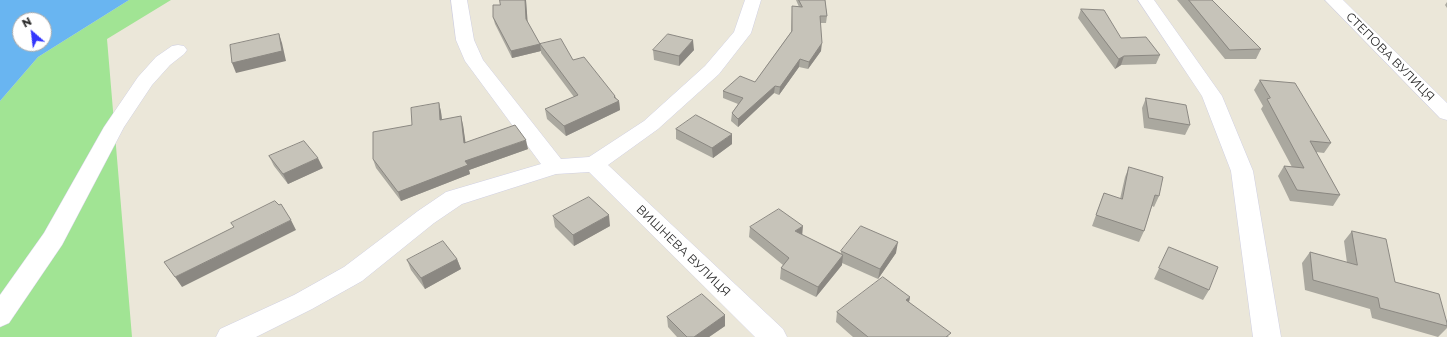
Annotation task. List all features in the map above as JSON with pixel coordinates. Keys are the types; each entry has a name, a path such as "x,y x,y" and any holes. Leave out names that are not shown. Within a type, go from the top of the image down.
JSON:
{"street":[{"path":"459,0 466,40 474,61 555,167"},
{"path":"230,337 303,302 353,274 426,217 454,198 555,167 594,164 651,125 712,70 742,33 753,0"},
{"path":"1146,0 1212,96 1242,171 1267,337"},
{"name":"СТЕПОВА ВУЛИЦЯ","path":"1334,0 1447,114"},
{"path":"0,316 53,240 114,127 145,81 163,61 178,50"},
{"name":"ВИШНЕВА ВУЛИЦЯ","path":"594,164 773,337"}],"green space":[{"path":"129,0 171,0 107,39 132,337 0,337 0,101 38,57 46,52 52,52 52,48"}],"water":[{"path":"0,0 129,0 52,48 52,12 12,12 12,52 46,52 38,57 0,101"}],"building":[{"path":"500,0 525,0 526,19 540,44 511,51 493,17 493,5 500,5"},
{"path":"799,0 825,0 827,16 820,16 822,43 809,62 800,59 780,87 775,86 738,119 732,113 743,98 723,91 740,76 755,82 792,31 792,6 802,7"},
{"path":"1189,0 1212,0 1261,49 1230,50"},
{"path":"1081,9 1104,10 1121,38 1146,37 1160,55 1124,56 1119,59"},
{"path":"279,34 282,51 232,63 230,45"},
{"path":"668,34 693,40 679,56 653,50"},
{"path":"561,39 573,60 584,57 615,96 614,97 619,101 564,126 545,109 578,95 540,44"},
{"path":"1260,80 1295,83 1331,143 1310,141 1340,195 1297,190 1284,166 1304,168 1267,99 1270,98"},
{"path":"1146,98 1186,105 1190,125 1149,118"},
{"path":"439,103 440,120 461,116 464,143 515,125 526,140 465,161 468,165 398,192 373,159 373,132 412,125 411,108"},
{"path":"696,115 732,134 712,148 676,129"},
{"path":"304,141 318,158 283,174 269,156"},
{"path":"1129,167 1163,177 1159,196 1155,195 1144,231 1096,215 1104,193 1122,199"},
{"path":"589,197 609,215 573,235 553,216"},
{"path":"275,201 279,205 281,204 291,220 175,277 164,262 234,227 231,223"},
{"path":"779,209 803,226 795,231 843,255 818,287 781,268 789,258 750,227"},
{"path":"861,226 898,242 880,269 841,251"},
{"path":"1352,231 1386,239 1395,282 1439,294 1447,326 1380,308 1378,298 1313,280 1310,252 1357,265"},
{"path":"443,241 457,259 421,278 407,260"},
{"path":"1169,247 1218,267 1209,290 1159,268"},
{"path":"883,277 910,297 906,300 951,333 946,337 868,337 837,312"},
{"path":"702,294 725,315 694,337 687,337 667,317"}]}
